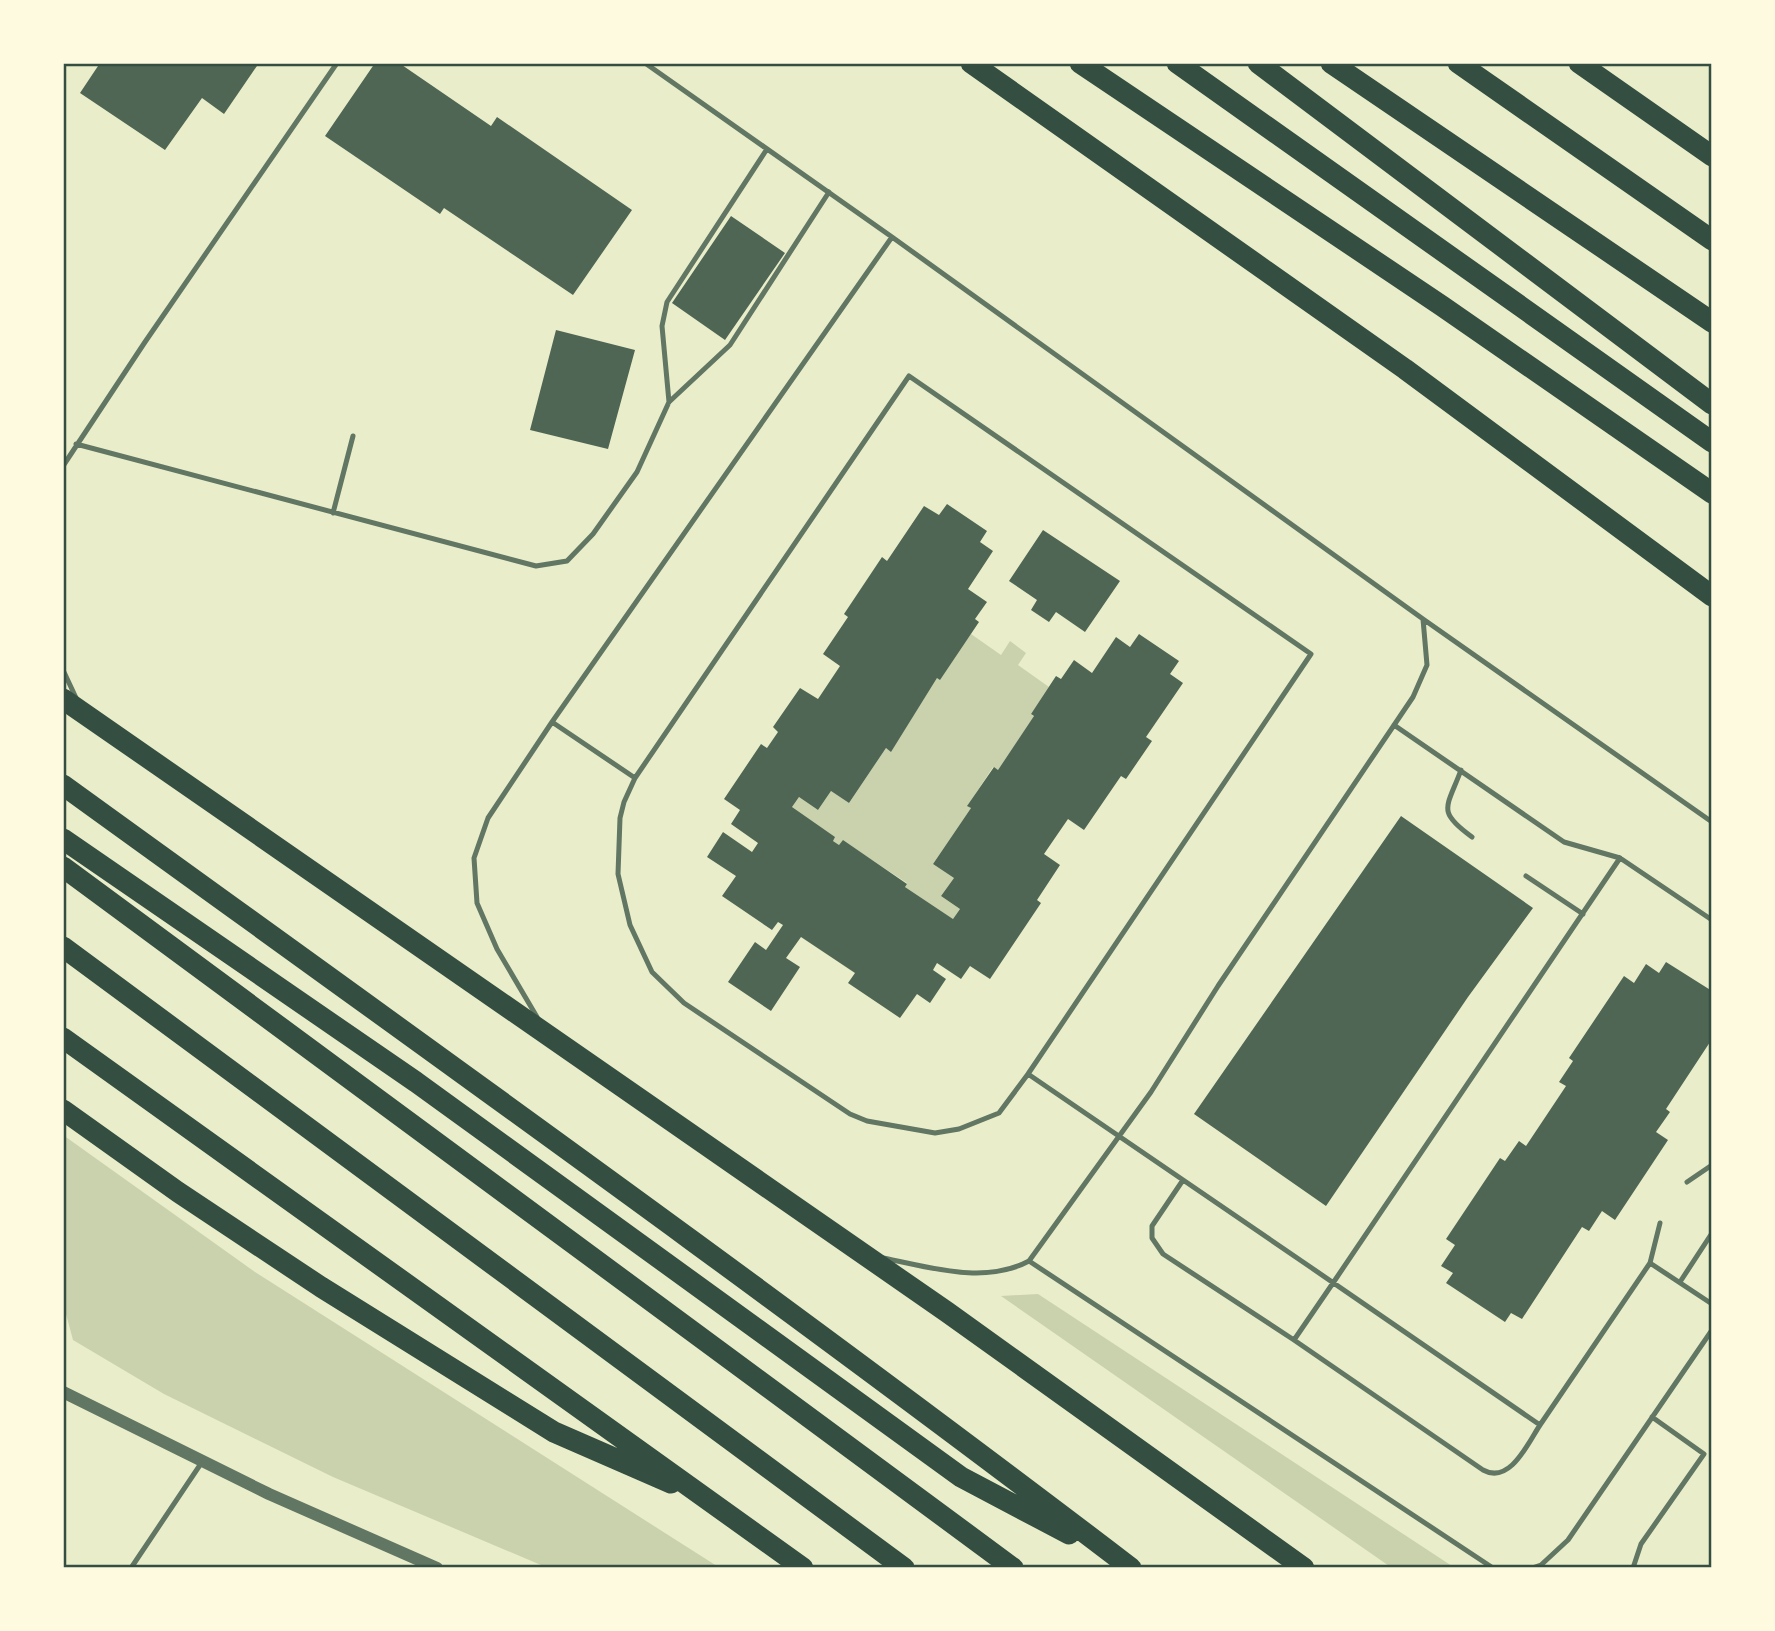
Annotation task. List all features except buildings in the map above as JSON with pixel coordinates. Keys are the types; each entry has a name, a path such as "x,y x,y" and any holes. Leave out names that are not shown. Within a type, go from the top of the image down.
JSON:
{"highway":[{"path":"971,63 1405,369 1712,596"},
{"path":"1080,63 1712,492"},
{"path":"1177,63 1712,442"},
{"path":"1258,63 1712,404"},
{"path":"1331,63 1712,322"},
{"path":"1458,63 1712,240"},
{"path":"1579,63 1712,156"},
{"path":"63,699 958,1320 1304,1568"},
{"path":"63,785 747,1281 1127,1565"},
{"path":"63,839 416,1082 961,1477 1127,1565"},
{"path":"63,867 1013,1568"},
{"path":"63,947 904,1568"},
{"path":"63,963 239,1077"},
{"path":"63,1038 803,1568"},
{"path":"63,1110 178,1192 321,1287 554,1432 709,1499"},
{"path":"1276,1548 1292,1568"}],"street":[{"path":"63,1392 325,1520 437,1568"}],"lane":[{"path":"63,466 337,63"},
{"path":"645,63 1423,619 1712,822"},
{"path":"669,402 662,326 667,302 767,149"},
{"path":"76,444 536,566 567,561 593,534 637,472 669,402 730,345 829,192"},
{"path":"546,1033 485,926 477,903 474,858 488,818 552,722 892,237"},
{"path":"909,376 1311,654 1028,1074 999,1113 959,1129 935,1133 867,1121 850,1114 684,1003 652,972 630,925 618,873 620,818 635,778 909,376"},
{"path":"333,513 353,436"},
{"path":"863,1254 962,1272 990,1274 1016,1268 1029,1261 1151,1092 1205,1006 1413,696 1427,665 1423,619"},
{"path":"63,670 83,713"},
{"path":"552,722 635,778"},
{"path":"1394,724 1564,842 1620,858 1712,920"},
{"path":"1461,770 1447,808 1451,822 1472,837"},
{"path":"1294,1340 1620,858"},
{"path":"1526,876 1583,914"},
{"path":"1028,1074 1540,1425"},
{"path":"1687,1182 1712,1165"},
{"path":"1183,1180 1152,1226 1155,1244 1163,1254 1488,1473 1502,1472 1512,1465 1540,1425 1650,1263 1660,1223"},
{"path":"1680,1282 1712,1233"},
{"path":"1029,1261 1493,1568"},
{"path":"1650,1263 1712,1304"},
{"path":"1532,1568 1541,1565 1568,1540 1712,1330"},
{"path":"1633,1568 1641,1544 1704,1454 1653,1417"},
{"path":"131,1568 202,1462"}],"green space":[{"path":"971,634 1001,655 1010,641 1026,653 1018,665 1049,687 1031,714 1034,717 998,770 993,767 968,805 971,808 933,864 954,878 941,896 960,909 953,919 905,887 907,883 843,841 839,845 833,841 792,807 799,797 818,810 831,791 849,803 886,748 891,751 937,678"},
{"path":"63,1135 255,1272 720,1568 548,1568 333,1477 164,1394 73,1340 63,1303"},
{"path":"1038,1294 1455,1568 1392,1568 1001,1296"}]}
